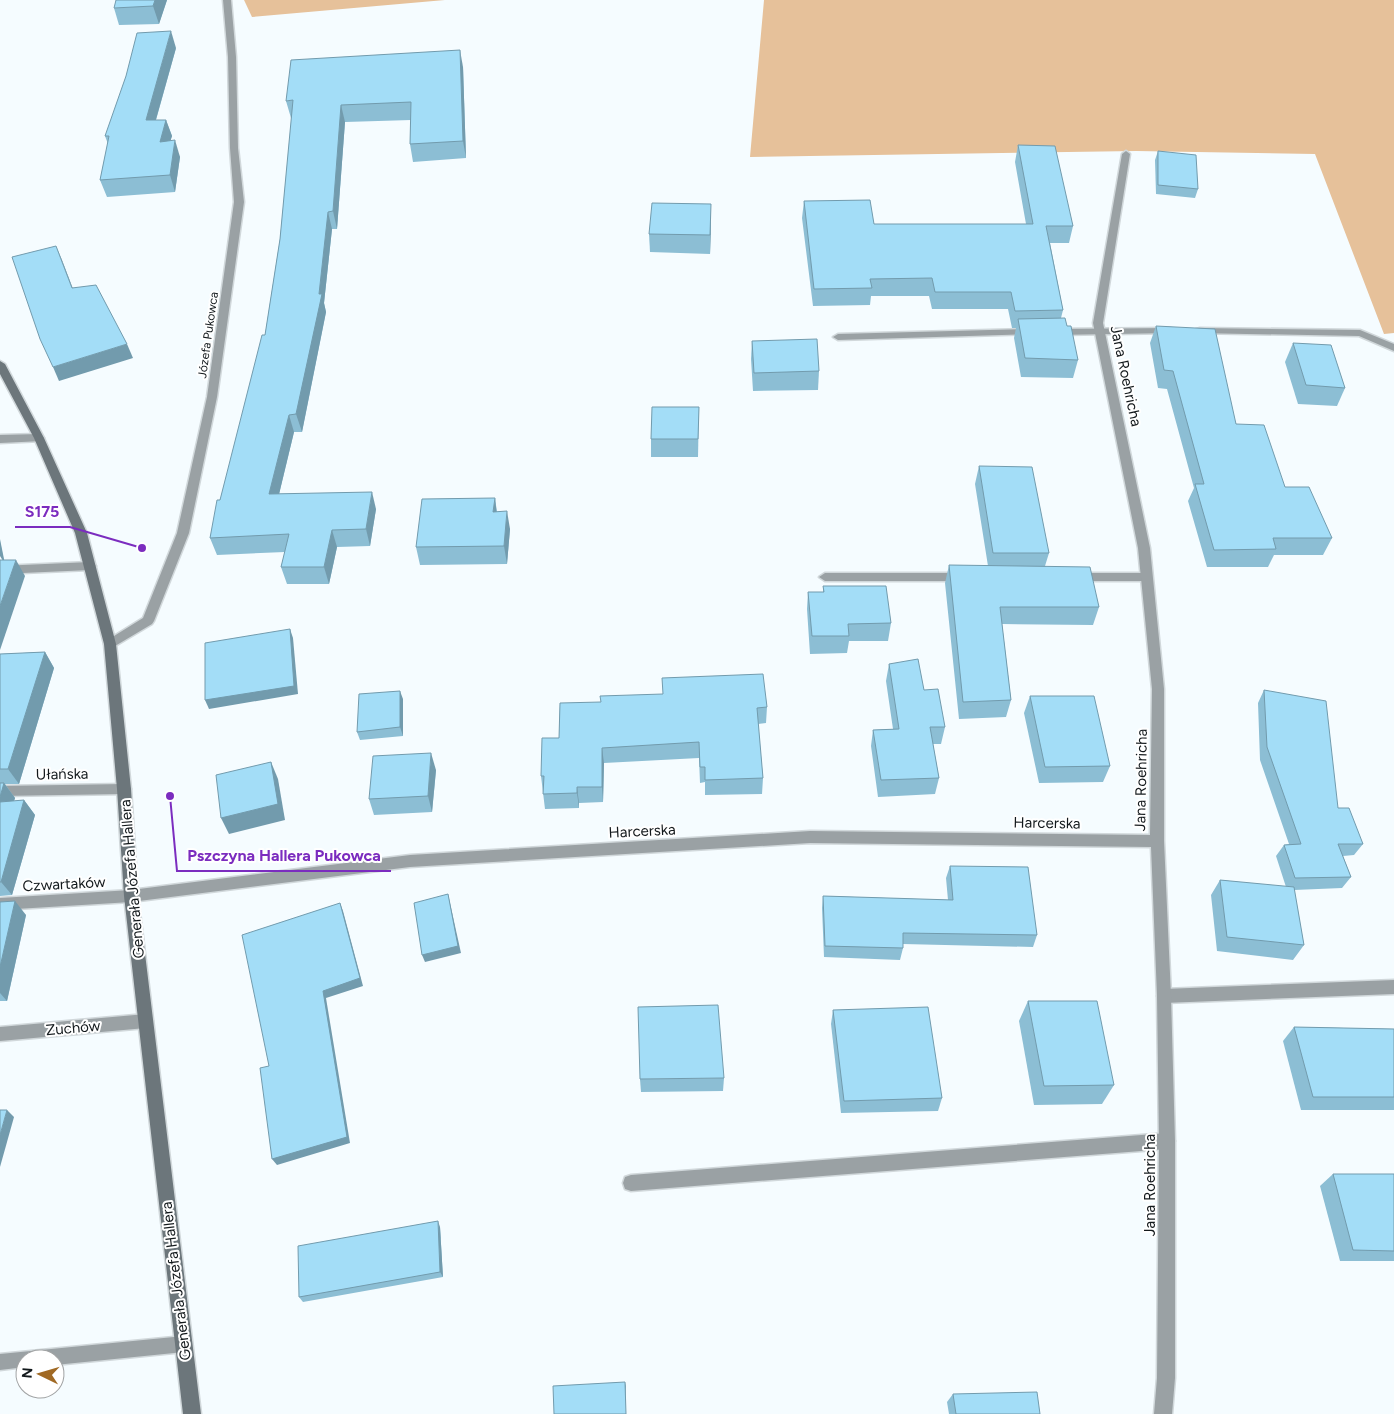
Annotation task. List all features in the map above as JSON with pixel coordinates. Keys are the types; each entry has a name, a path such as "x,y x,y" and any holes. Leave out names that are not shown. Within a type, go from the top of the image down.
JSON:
{"street":[{"name":"Józefa Pukowca","path":"110,644 148,620 183,533 212,397 239,202 234,148 232,57 227,0"},
{"name":"Jana Roehricha","path":"1126,154 1098,323 1144,548 1158,689 1157,841 1164,996 1167,1141 1166,1378 1163,1414"},
{"path":"838,337 1099,331 1360,332 1394,348"},
{"name":"Generała Józefa Hallera","path":"0,364 39,438 82,533 110,644 124,789 130,896 192,1414"},
{"path":"0,438 39,438"},
{"path":"0,570 90,566"},
{"path":"825,577 971,577"},
{"path":"1058,577 1146,577"},
{"name":"Ułańska","path":"0,791 124,789"},
{"name":"Harcerska","path":"130,896 410,861 810,837 1157,841"},
{"name":"Czwartaków","path":"0,904 130,896"},
{"path":"1164,996 1394,986"},
{"name":"Zuchów","path":"0,1034 146,1021"},
{"path":"631,1183 1167,1141"},
{"path":"65,1356 184,1344"},
{"path":"0,1362 15,1361"}],"shaded area":[{"path":"244,0 445,0 252,17"},
{"path":"764,0 1394,0 1394,333 1384,334 1315,154 1136,151 750,157"}],"building":[{"path":"116,0 155,0 153,6 114,8"},
{"path":"171,31 146,120 166,120 160,142 175,140 170,175 100,180 109,136 105,136 126,76 137,33"},
{"path":"460,50 463,141 410,144 411,102 341,105 333,211 328,212 319,294 322,294 296,414 289,415 269,494 372,492 366,529 332,530 324,567 281,567 289,534 210,538 217,500 220,500 262,335 265,335 280,239 293,100 286,101 291,60"},
{"path":"1018,145 1055,146 1073,226 1046,226 1063,310 1015,311 1011,292 935,292 932,278 870,279 872,288 814,289 804,201 870,200 874,224 1033,224"},
{"path":"1158,151 1196,155 1198,189 1158,185"},
{"path":"652,203 711,204 710,235 649,234"},
{"path":"56,246 72,288 96,285 127,344 53,367 40,339 12,257"},
{"path":"1065,318 1067,326 1071,326 1078,360 1025,358 1018,319"},
{"path":"1156,326 1215,329 1236,424 1264,425 1285,487 1309,487 1332,538 1273,538 1276,549 1214,550 1195,484 1204,484 1173,371 1164,370"},
{"path":"817,339 819,371 754,373 752,341"},
{"path":"1293,343 1331,345 1345,388 1306,385"},
{"path":"652,407 699,407 698,439 651,439"},
{"path":"979,466 1032,467 1049,553 993,553"},
{"path":"495,498 493,512 507,511 504,546 416,547 422,499"},
{"path":"0,560 16,560 0,606"},
{"path":"949,565 1090,567 1099,607 1000,607 1011,700 963,702"},
{"path":"823,586 886,586 891,623 848,624 849,636 812,636 808,592 824,592"},
{"path":"290,629 294,686 205,700 205,643"},
{"path":"45,652 8,769 0,769 0,654"},
{"path":"918,659 924,690 938,689 945,727 930,727 939,778 881,780 873,730 899,729 889,664"},
{"path":"763,674 767,707 757,708 763,778 705,780 705,767 700,767 699,742 602,748 602,787 577,787 577,793 543,794 544,776 541,776 542,738 559,738 560,703 601,702 600,696 663,694 662,678"},
{"path":"1264,690 1326,701 1338,808 1349,808 1363,844 1338,844 1351,877 1295,878 1284,845 1301,844 1267,747"},
{"path":"400,691 400,727 357,732 359,694"},
{"path":"1030,696 1094,696 1110,766 1045,767"},
{"path":"431,753 428,796 369,799 373,756"},
{"path":"271,762 278,804 221,818 216,775"},
{"path":"0,783 4,783 0,797"},
{"path":"24,800 1,882 0,882 0,802"},
{"path":"950,866 1028,867 1037,935 903,933 903,948 825,946 823,896 953,900"},
{"path":"1220,880 1294,887 1304,945 1227,937"},
{"path":"448,894 458,946 422,955 414,903"},
{"path":"15,901 0,967 0,902"},
{"path":"340,903 360,978 323,991 347,1137 272,1159 260,1068 269,1066 242,935"},
{"path":"1028,1001 1097,1001 1114,1085 1044,1086"},
{"path":"718,1005 724,1078 640,1079 638,1007"},
{"path":"928,1007 942,1098 844,1101 833,1010"},
{"path":"1294,1027 1394,1029 1394,1097 1313,1097"},
{"path":"0,1110 7,1110 0,1135"},
{"path":"1333,1174 1394,1174 1394,1251 1353,1250"},
{"path":"438,1221 440,1272 299,1297 298,1246"},
{"path":"625,1382 626,1414 554,1414 553,1386"},
{"path":"1037,1392 1040,1414 956,1414 953,1394"}],"place":[{"name":"S175","path":"142,548"},
{"name":"Pszczyna Hallera Pukowca","path":"170,796"}]}
